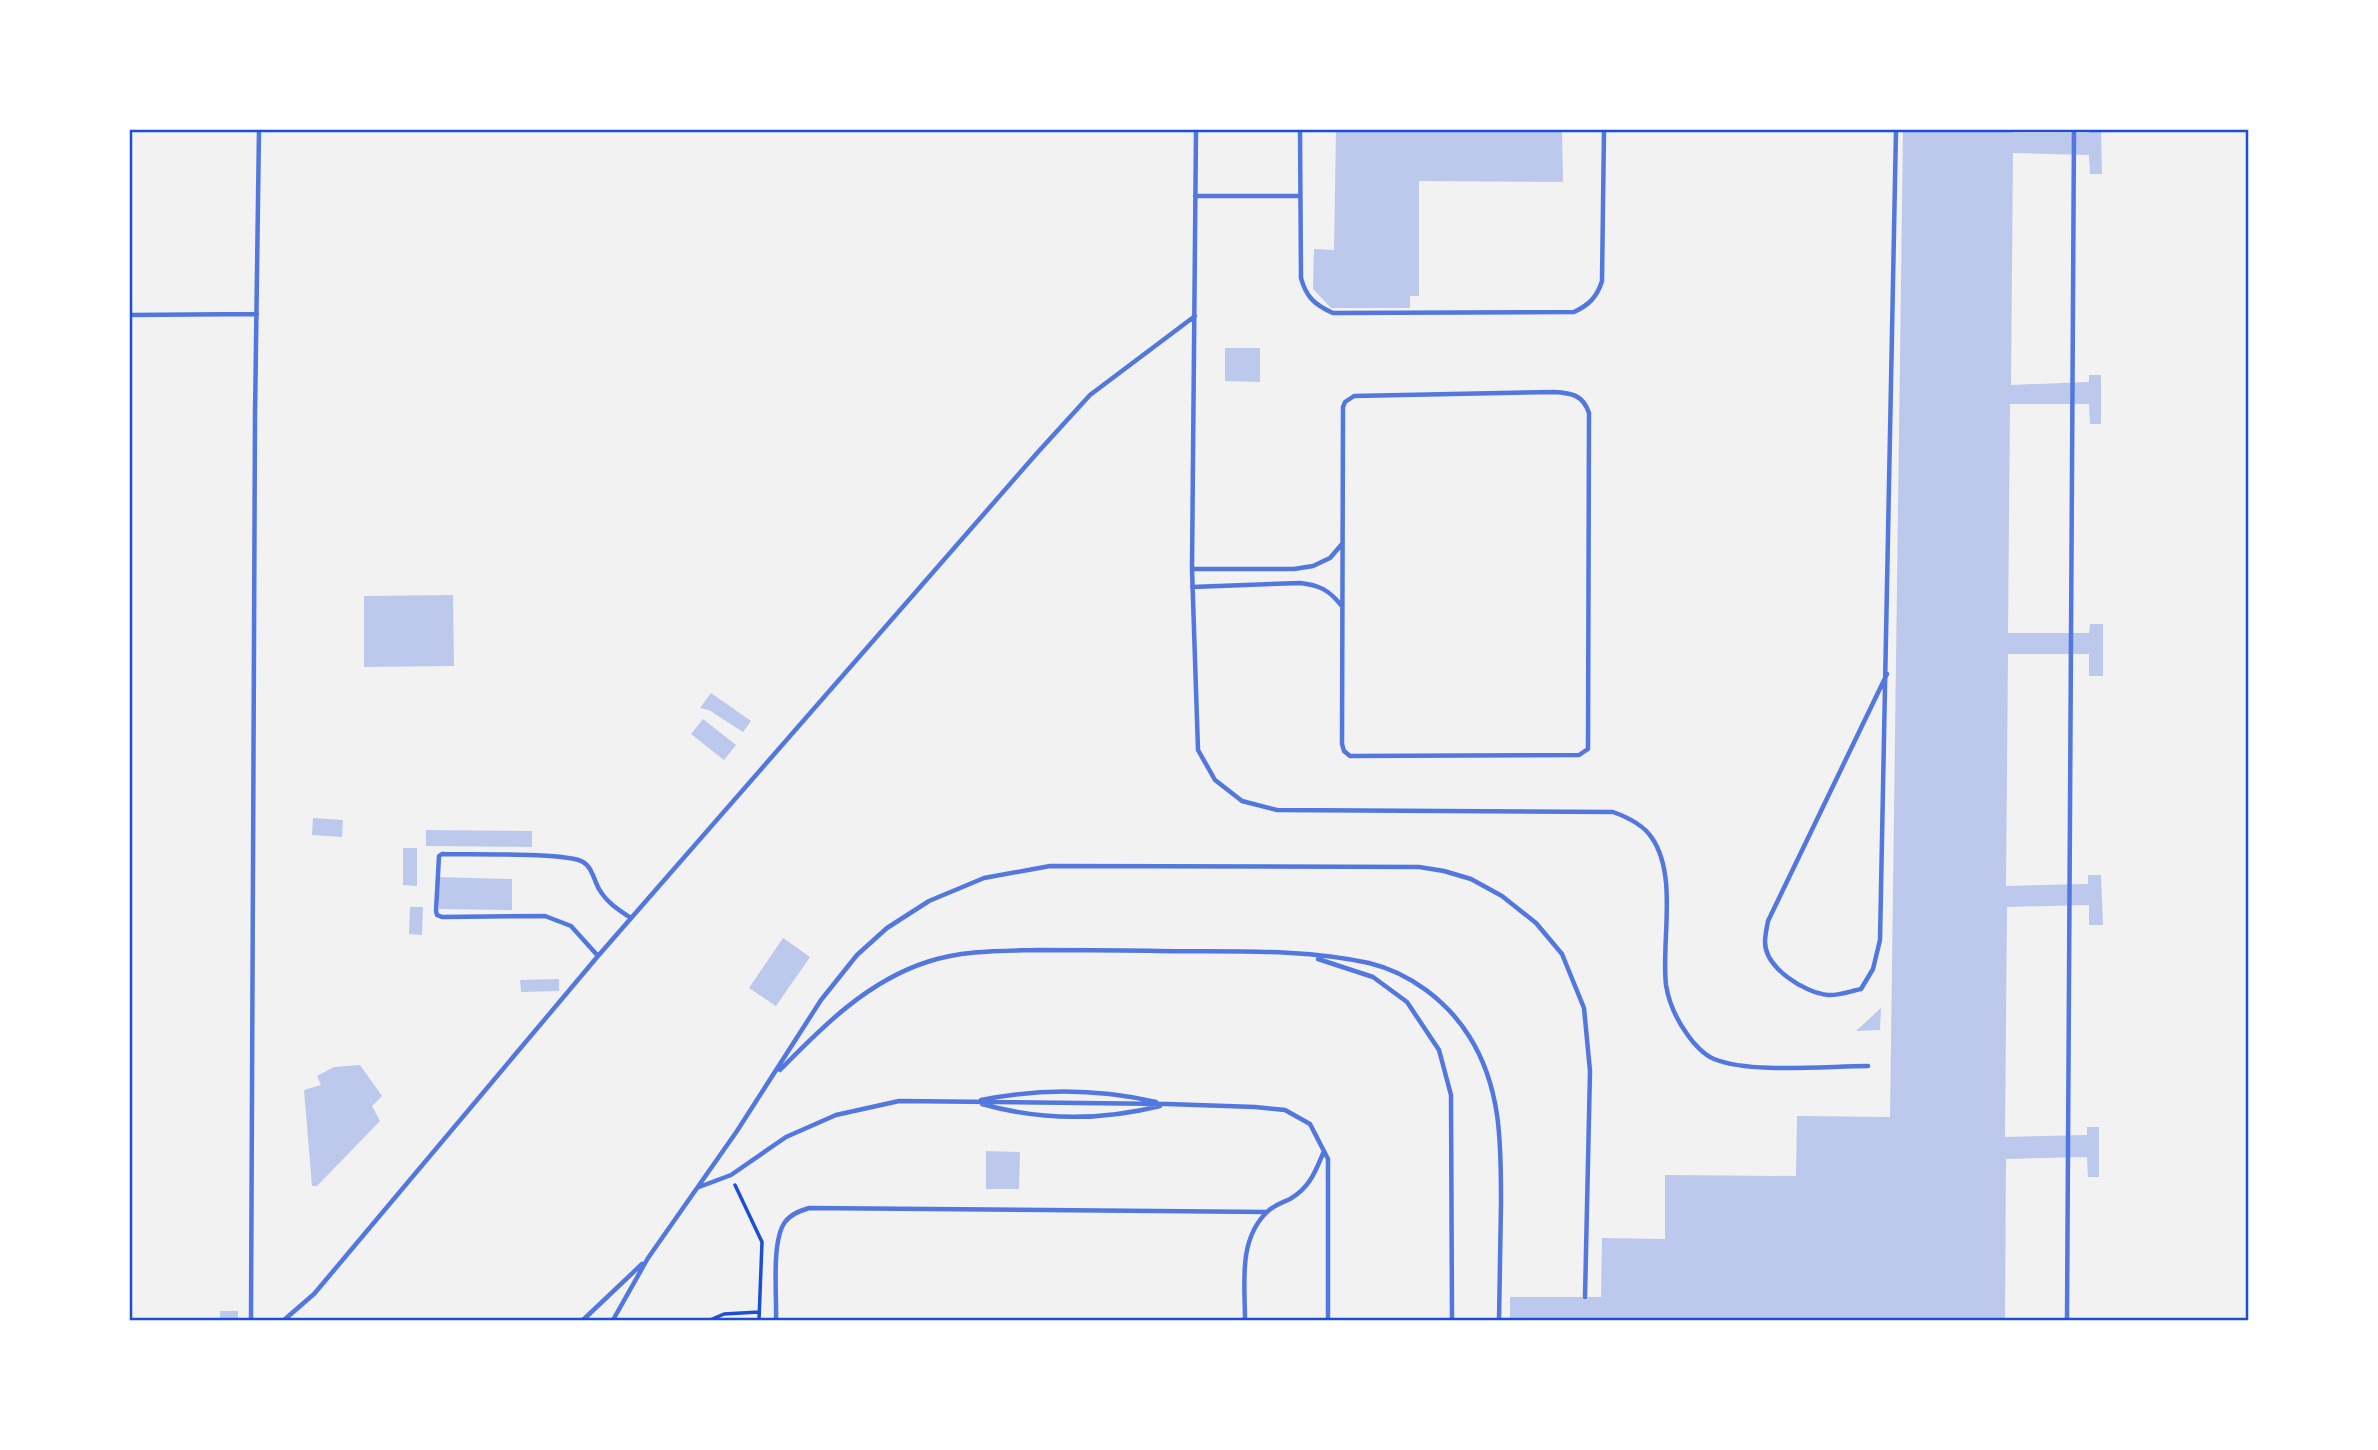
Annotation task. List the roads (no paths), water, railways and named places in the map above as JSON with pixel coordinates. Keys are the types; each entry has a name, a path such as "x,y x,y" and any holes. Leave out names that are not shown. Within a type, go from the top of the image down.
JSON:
{"lane":[{"path":"251,1321 259,130"},
{"path":"1196,130 1192,587 1198,750 1215,780 1242,801 1277,810 1613,812 1627,817 1652,838 1662,862 1665,886 1666,986 1675,1018 1692,1041 1712,1059 1749,1068 1868,1066"},
{"path":"1300,130 1301,278 1304,291 1310,300 1333,313 1574,312 1585,307 1602,281 1604,130"},
{"path":"1887,674 1768,920 1765,945 1774,966 1789,979 1829,995 1861,989 1873,969 1880,940 1887,674 1896,130"},
{"path":"2067,1321 2074,130"},
{"path":"1195,196 1300,196"},
{"path":"130,314 257,314"},
{"path":"284,1321 314,1294 598,956 1090,395 1195,316"},
{"path":"1530,392 1569,393 1579,396 1586,403 1589,413 1588,749 1579,755 1350,756 1344,751 1342,744 1342,606 1343,407 1349,398 1530,392"},
{"path":"1192,569 1294,569 1313,566 1330,558 1342,543"},
{"path":"1192,587 1300,583 1317,585 1331,593 1342,606"},
{"path":"598,956 571,926 545,916 437,915 439,856 555,856 582,861 589,867 610,905 632,918"},
{"path":"613,1321 648,1258 699,1187 821,1000 857,955 887,928 929,901 984,878 1050,866 1405,867 1444,871 1471,879 1502,896 1536,923 1562,954 1584,1007 1590,1071 1585,1297"},
{"path":"772,1077 849,1004 876,985 927,962 978,951 1291,953 1371,964 1410,980 1438,998 1469,1035 1488,1071 1497,1107 1501,1145 1499,1321"},
{"path":"1291,953 1373,977 1407,1002 1438,1051 1451,1095 1452,1321"},
{"path":"973,1102 1005,1095 1070,1090 1167,1104"},
{"path":"699,1187 731,1175 786,1137 836,1115 900,1101 1167,1104 1284,1110 1310,1124 1328,1159 1328,1321"},
{"path":"973,1102 1037,1116 1070,1118 1125,1114 1167,1104"},
{"path":"1245,1321 1247,1245 1253,1229 1267,1212 1302,1191 1313,1177 1325,1149"},
{"path":"776,1321 780,1232 795,1213 809,1208 1267,1212"},
{"path":"583,1321 648,1258"}]}
